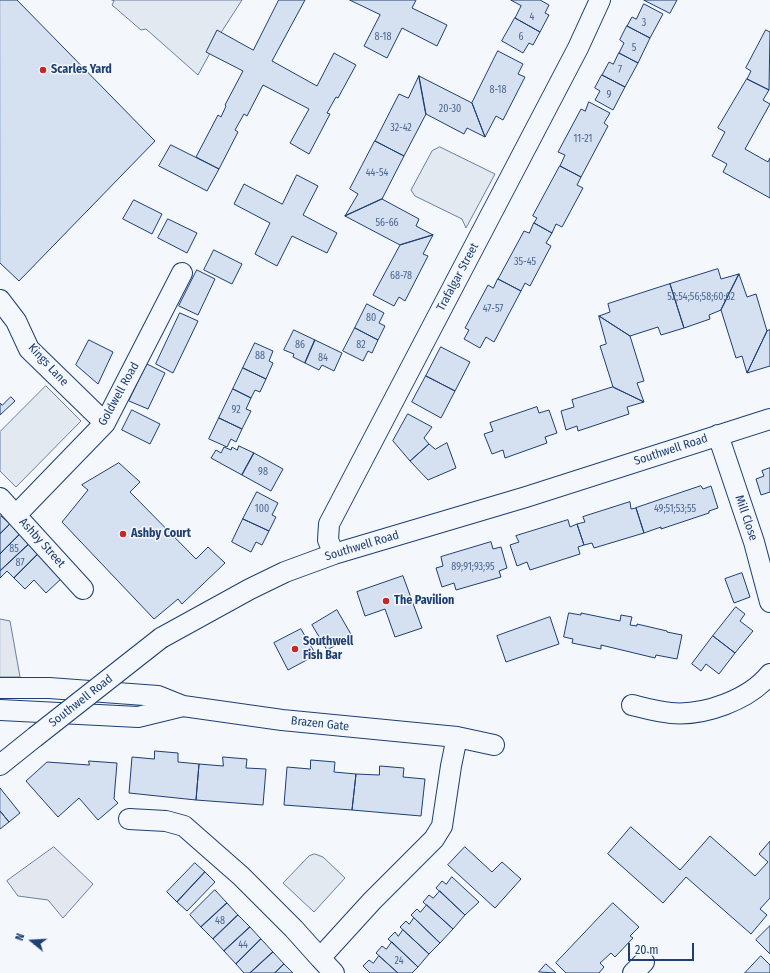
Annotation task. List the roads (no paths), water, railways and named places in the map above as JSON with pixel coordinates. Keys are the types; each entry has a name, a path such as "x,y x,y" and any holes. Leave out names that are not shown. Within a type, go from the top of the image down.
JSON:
{"street":[{"name":"Trafalgar Street","path":"334,554 328,540 329,524 578,48 600,0"},
{"name":"Goldwell Road","path":"16,515 105,423 182,273"},
{"name":"Kings Lane","path":"0,300 16,321 29,349 105,423"},
{"name":"Southwell Road","path":"0,766 161,638 250,589 285,572 334,554 519,499 718,435 770,420"},
{"name":"Mill Close","path":"718,435 754,542 770,602"},
{"name":"Ashby Street","path":"0,498 83,589"},
{"path":"632,705 672,713 714,709 742,697 770,674"},
{"name":"Brazen Gate","path":"0,688 49,688 158,696 183,706 282,720 457,737 494,745"},
{"name":"Brazen Gate","path":"0,710 138,717 183,706"},
{"path":"320,958 372,901 434,839 442,826 450,766 457,737"},
{"path":"130,819 166,821 184,826 241,876 294,929 334,973"}],"place":[{"name":"Scarles Yard","path":"43,70"},
{"name":"Ashby Court","path":"123,534"},
{"name":"The Pavilion","path":"386,601"},
{"name":"Southwell Fish Bar","path":"295,649"}]}
